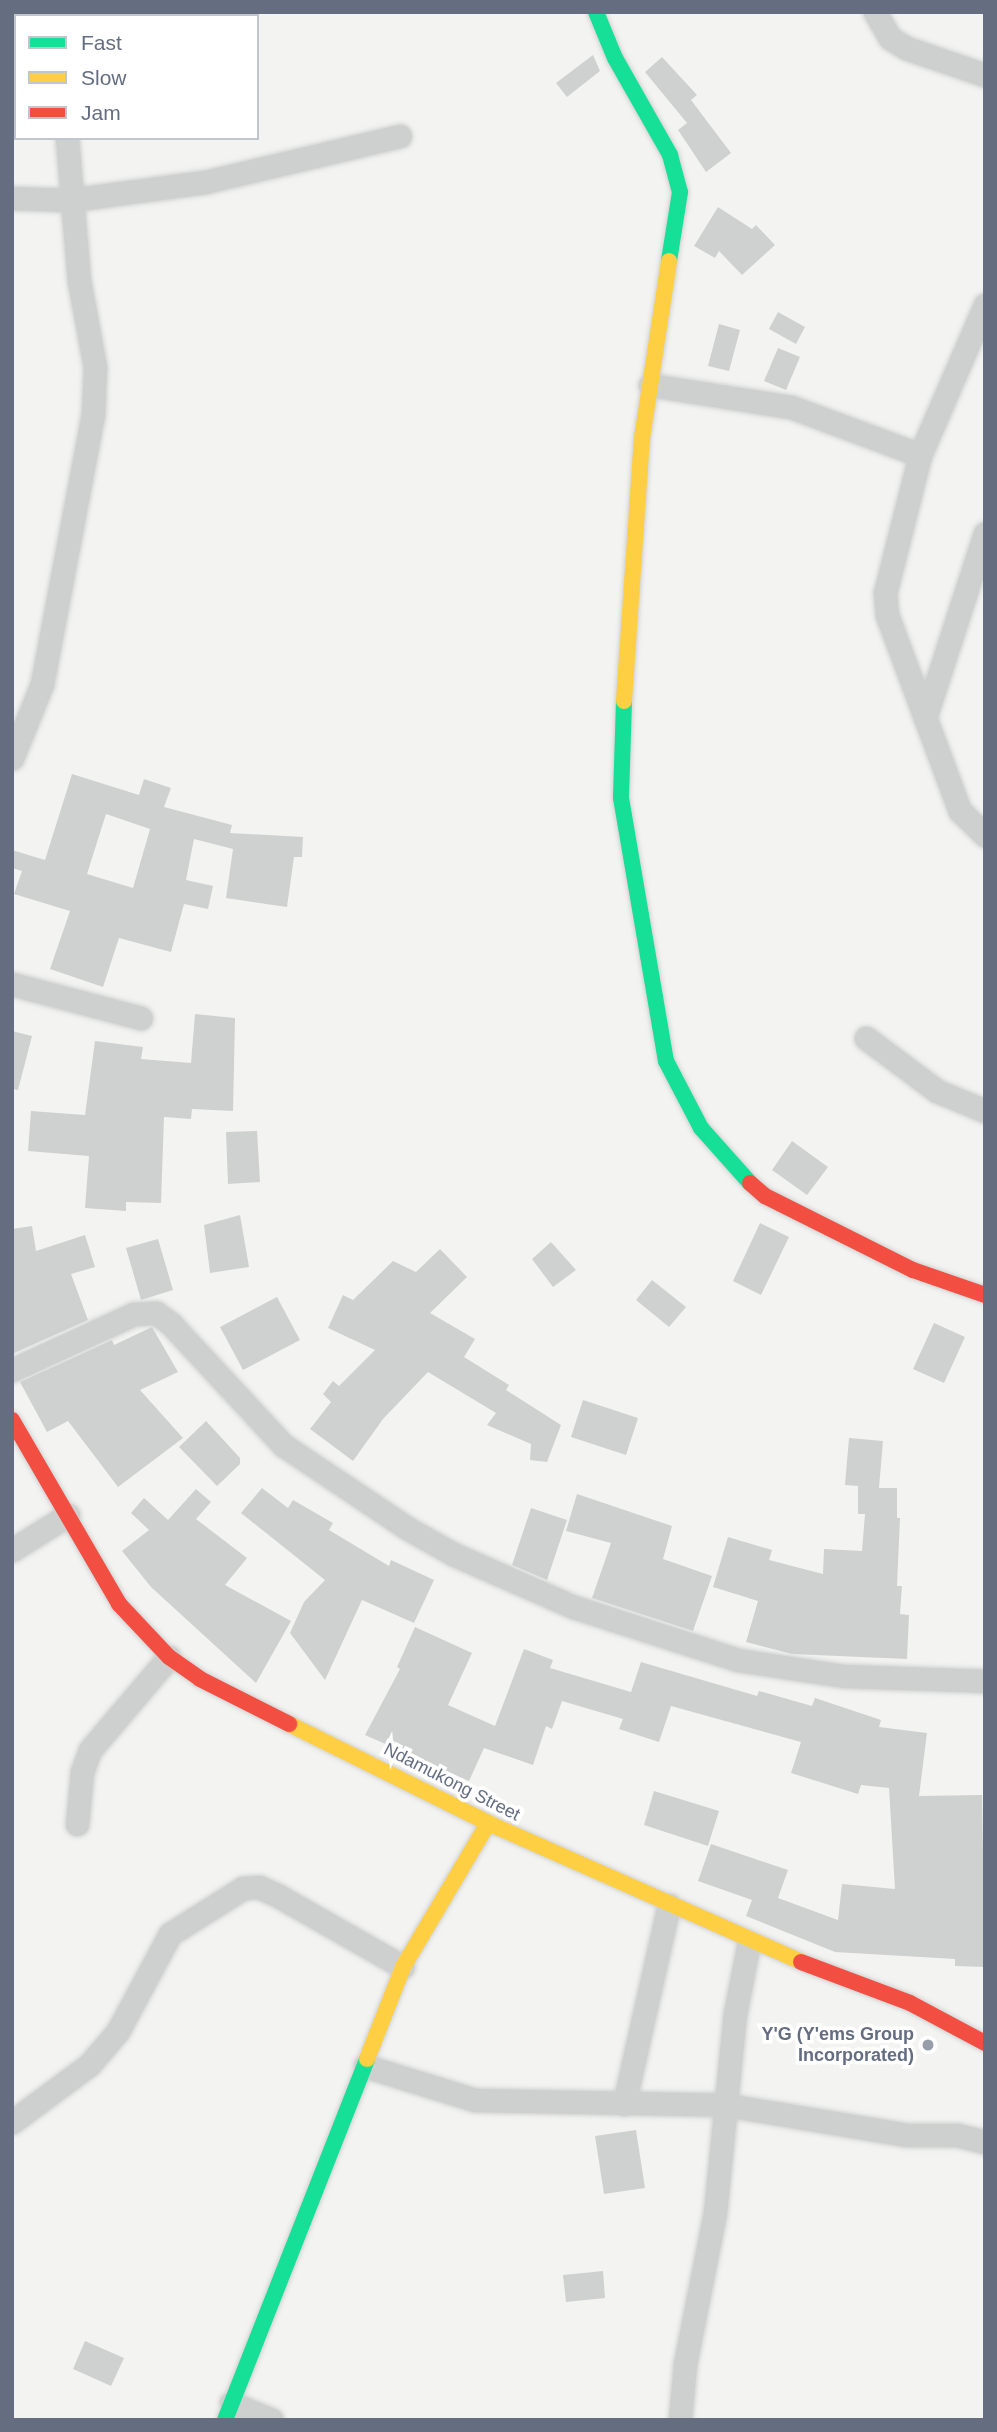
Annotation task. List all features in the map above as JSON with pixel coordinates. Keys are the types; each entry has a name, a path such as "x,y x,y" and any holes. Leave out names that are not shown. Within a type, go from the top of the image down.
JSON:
{"street":[{"path":"596,12 615,58 670,155 680,192 640,460 620,757 621,798 666,1060 701,1128 734,1170 765,1196 913,1270 985,1295"},
{"path":"875,12 890,38 906,48 985,75"},
{"path":"12,198 70,200 242,176 400,136"},
{"path":"12,758 47,663 93,414 95,367 70,200 67,140"},
{"path":"985,305 920,455 885,593 887,615 960,811 985,835"},
{"path":"650,385 791,407 920,455"},
{"path":"925,718 985,533"},
{"path":"12,984 141,1018"},
{"path":"866,1038 937,1091 985,1111"},
{"path":"12,1370 134,1314 156,1313 171,1324 283,1445 407,1528 465,1559 574,1607 738,1660 844,1675 985,1681"},
{"name":"Ndamukong Street","path":"12,1420 68,1516 83,1549 119,1604 170,1657 200,1679 488,1823 749,1942 910,2003 985,2043"},
{"path":"12,1550 68,1516"},
{"path":"77,1824 82,1772 90,1751 170,1657"},
{"path":"272,2420 228,2412 403,1967 488,1823"},
{"path":"12,2122 90,2064 118,2031 170,1934 243,1888 259,1887 275,1894 403,1967"},
{"path":"624,2104 669,1905"},
{"path":"680,2420 685,2364 715,2213 734,2014 749,1942"},
{"path":"365,2066 475,2100 726,2105 870,2129 957,2135 985,2142"}],"building":[{"path":"593,55 600,71 567,97 556,83"},
{"path":"662,57 697,95 691,100 731,153 706,172 678,130 687,123 645,72"},
{"path":"718,207 752,229 756,225 775,245 742,275 719,251 715,258 694,246"},
{"path":"778,312 805,327 796,344 769,329"},
{"path":"719,324 740,330 729,371 708,366"},
{"path":"778,348 800,357 786,390 764,381"},
{"path":"72,774 139,795 144,779 171,788 164,807 232,825 230,833 303,837 302,857 294,857 287,907 226,898 233,849 194,839 186,880 213,886 208,909 184,904 171,952 119,938 103,987 50,969 70,911 14,894 22,871 12,868 12,850 45,860","holes":["106,814 150,829 133,888 87,874"]},
{"path":"195,1014 235,1018 233,1111 192,1109 191,1119 164,1117 161,1203 126,1202 126,1211 85,1208 89,1156 28,1151 31,1111 85,1115 95,1041 143,1047 141,1059 191,1063"},
{"path":"12,1031 32,1036 18,1090 12,1089"},
{"path":"257,1131 260,1182 228,1184 226,1132"},
{"path":"792,1141 828,1167 807,1195 772,1170"},
{"path":"240,1215 249,1267 210,1273 204,1225"},
{"path":"760,1223 789,1237 761,1295 733,1281"},
{"path":"32,1226 36,1251 85,1235 95,1267 71,1274 88,1320 12,1354 12,1229"},
{"path":"158,1239 173,1290 141,1300 126,1248"},
{"path":"551,1242 576,1270 553,1287 532,1259"},
{"path":"440,1249 467,1277 430,1313 475,1339 464,1357 509,1385 506,1390 561,1425 547,1462 530,1460 531,1444 487,1425 496,1413 428,1372 383,1419 353,1461 310,1429 331,1402 323,1394 333,1381 339,1386 375,1350 328,1328 343,1295 353,1300 393,1261 416,1272"},
{"path":"652,1280 686,1307 669,1327 636,1300"},
{"path":"277,1297 300,1340 243,1370 220,1327"},
{"path":"934,1323 965,1337 944,1383 913,1369"},
{"path":"152,1327 178,1372 140,1390 183,1438 118,1487 68,1421 47,1432 20,1382 112,1340 114,1345"},
{"path":"583,1400 638,1418 626,1455 571,1437"},
{"path":"206,1421 240,1458 240,1464 217,1486 179,1447"},
{"path":"849,1438 883,1441 879,1488 897,1488 897,1518 900,1518 897,1586 902,1586 900,1614 909,1615 907,1659 792,1654 746,1642 758,1601 713,1587 728,1537 772,1550 769,1560 823,1574 824,1549 862,1551 865,1514 858,1514 858,1486 845,1485"},
{"path":"262,1488 288,1508 293,1500 333,1523 329,1530 389,1566 391,1560 434,1580 414,1623 362,1600 325,1680 290,1633 304,1602 325,1580 241,1513"},
{"path":"196,1489 211,1502 196,1519 247,1558 225,1585 291,1621 256,1683 151,1587 122,1551 149,1530 131,1513 144,1498 168,1520"},
{"path":"577,1494 672,1526 663,1559 712,1576 693,1631 592,1598 611,1543 566,1531"},
{"path":"531,1508 567,1520 547,1580 512,1565"},
{"path":"415,1627 472,1653 448,1705 495,1726 524,1649 553,1660 550,1668 631,1692 641,1662 757,1696 759,1691 812,1706 815,1698 881,1720 879,1727 927,1733 919,1796 982,1795 985,1967 955,1966 955,1959 835,1952 746,1916 752,1900 698,1881 711,1844 788,1870 778,1898 838,1920 842,1884 895,1889 889,1788 861,1785 858,1794 791,1773 801,1742 671,1706 659,1742 619,1729 623,1719 562,1701 552,1729 546,1726 533,1765 484,1748 469,1781 365,1735 400,1669 397,1667"},
{"path":"654,1791 719,1811 708,1846 644,1825"},
{"path":"636,2130 645,2188 604,2194 595,2136"},
{"path":"603,2271 605,2298 566,2302 563,2275"},
{"path":"85,2341 124,2358 111,2386 73,2369"}],"traffic: fast":[{"path":"596,12 615,58 670,155 680,192 669,261"},
{"path":"624,701 621,798 666,1061 701,1128 750,1183"},
{"path":"225,2420 367,2059"}],"traffic: slow":[{"path":"624,701 642,438 669,261"},
{"path":"289,1724 488,1823 801,1962"},
{"path":"367,2059 403,1967 488,1823"}],"traffic: jam":[{"path":"750,1183 765,1196 913,1270 985,1295"},
{"path":"12,1420 119,1604 169,1657 200,1679 289,1724"},
{"path":"801,1962 910,2003 985,2043"}],"place":[{"name":"Y'G (Y'ems Group Incorporated)","path":"928,2045"}]}
